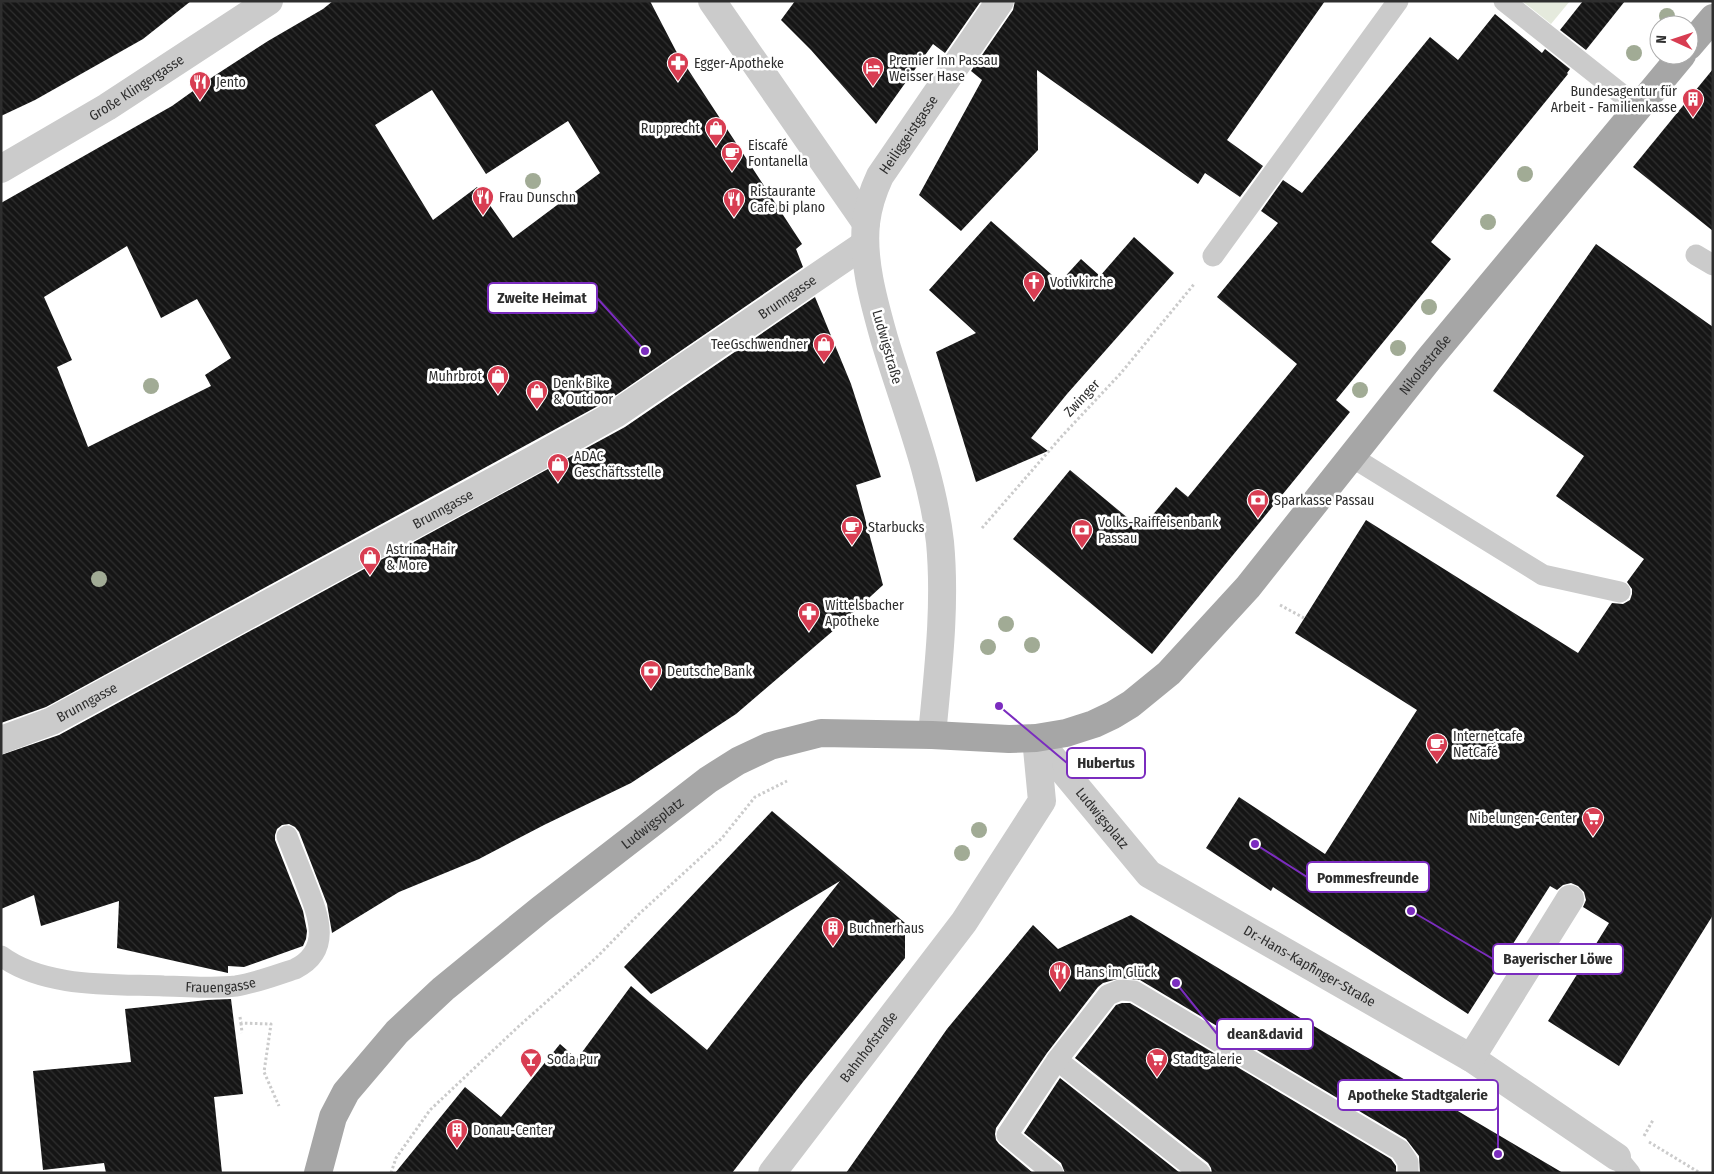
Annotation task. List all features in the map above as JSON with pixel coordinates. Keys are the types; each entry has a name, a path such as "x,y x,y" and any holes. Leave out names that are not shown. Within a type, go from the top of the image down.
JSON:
{"main road":[{"path":"1699,34 1713,18"},
{"name":"Nikolastraße","path":"1169,673 1248,587 1429,359 1674,65"},
{"name":"Ludwigsplatz","path":"318,1173 333,1117 346,1092 397,1032 443,989 541,909 692,792 738,761 770,746 820,733 1036,738 1066,732 1094,724 1113,715 1169,673"}],"street":[{"name":"Große Klingergasse","path":"1,169 107,107 268,1"},
{"name":"Ludwigstraße","path":"712,1 866,234 868,266 877,313 929,480 940,542 942,590 940,643 932,735"},
{"name":"Heiliggeistgasse","path":"866,234 869,204 880,176 1000,1"},
{"name":"Brunngasse","path":"1,740 52,721 608,418 866,234"},
{"name":"Ludwigsplatz","path":"1036,738 1149,874"},
{"name":"Bahnhofstraße","path":"772,1173 964,922 1042,801 1036,738"},
{"name":"Dr.-Hans-Kapfinger-Straße","path":"1149,874 1471,1058 1624,1165"},
{"path":"1471,1058 1570,899"}],"lane":[{"path":"1213,256 1398,1"},
{"path":"1504,1 1639,108"},
{"path":"1352,457 1543,575 1620,592"},
{"name":"Frauengasse","path":"1,956 13,965 33,973 62,980 99,984 229,986 247,984 295,969 303,965 315,952 319,942 320,931 316,912 287,836"},
{"path":"1053,1173 1006,1135 1057,1060 1108,995 1120,990 1134,991 1400,1150 1408,1162 1408,1173"},
{"path":"1057,1060 1200,1173"}],"path":[{"name":"Zwinger","path":"982,528 1062,436 1121,373 1197,282"},
{"path":"391,1173 396,1158 430,1110 519,1026 596,958 639,914 722,838 755,797 792,778"},
{"path":"241,1023 242,1033"},
{"path":"251,1023 271,1024 264,1072 279,1106"},
{"path":"1643,1138 1653,1120"},
{"path":"1636,1134 1700,1173"}],"shaded area":[{"path":"1522,1 1570,1 1551,24"}],"building":[{"path":"1,1 191,1 143,39 35,100 1,116"},
{"path":"333,1 650,1 676,51 802,244 796,249 803,267 609,400 46,707 1,723 1,203 172,106 268,41 323,9","holes":["432,90 486,174 568,121 600,173 513,238 477,187 433,220 375,125","127,246 161,318 197,299 231,358 205,375 211,386 88,447 57,367 72,360 44,297"]},
{"name":"Premier Inn Passau Weisser Hase","path":"795,1 981,1 945,53 933,44 876,124 811,50 781,20"},
{"path":"1015,1 1325,1 1227,140 1263,166 1240,197 1205,173 1198,184 1037,70 1038,150 961,231 919,195 982,80 971,71 1013,10"},
{"path":"1583,1 1625,1 1586,50 1560,30"},
{"path":"1495,14 1542,53 1545,49 1570,69 1568,74 1431,242 1451,259 1336,400 1350,412 1152,654 1013,539 1070,470 1141,529 1176,487 1188,497 1297,364 1217,297 1278,223 1261,211 1283,180 1302,193 1430,37 1458,60"},
{"name":"Bundesagentur für Arbeit - Familienkasse","path":"1713,69 1713,231 1633,167"},
{"path":"991,221 1060,282 1081,259 1100,276 1134,237 1174,273 1067,394 1031,438 1048,451 976,482 936,352 976,333 929,290"},
{"path":"1596,244 1713,327 1713,915 1619,1066 1548,1021 1609,923 1583,907 1586,900 1584,892 1578,886 1571,883 1563,885 1557,890 1550,886 1468,1014 1273,887 1271,891 1206,848 1239,797 1325,854 1417,710 1295,633 1366,520 1578,653 1612,603 1623,604 1630,600 1632,589 1627,582 1644,559 1556,496 1584,456 1493,391"},
{"path":"815,297 851,384 881,477 856,485 883,585 834,630 736,714 631,783 479,859 399,892 332,933 327,904 299,832 289,824 282,825 277,829 275,840 303,911 307,931 306,939 303,946 244,967 228,966 228,973 117,948 119,901 41,926 34,895 1,909 1,755 59,735 625,427"},
{"path":"772,811 905,923 905,958 803,1082 732,1173 395,1173 465,1087 501,1117 560,1044 577,1059 631,986 707,1050 840,881 651,994 624,967"},
{"path":"1131,915 1307,1022 1563,1173 1420,1173 1419,1156 1406,1139 1140,980 1121,978 1103,983 1098,987 1047,1053 996,1128 996,1140 999,1144 1033,1173 846,1173 947,1029 1033,925 1058,949"},
{"path":"231,999 243,1094 214,1097 222,1173 106,1173 104,1163 43,1170 33,1071 131,1062 125,1009"},
{"path":"1130,1003 1391,1159 1396,1166 1396,1173 1212,1173 1208,1163 1075,1058 1116,1005"},
{"path":"1060,1078 1180,1173 1065,1173 1061,1163 1024,1133"}],"place":[{"name":"Egger-Apotheke","path":"678,82"},
{"name":"Premier Inn Passau Weisser Hase","path":"873,87"},
{"name":"Jento","path":"200,101"},
{"name":"Bundesagentur für Arbeit - Familienkasse","path":"1693,118"},
{"name":"Rupprecht","path":"716,147"},
{"name":"Eiscafé Fontanella","path":"732,172"},
{"name":"Frau Dunschn","path":"483,216"},
{"name":"Ristaurante Cafe bi plano","path":"734,218"},
{"name":"Votivkirche","path":"1034,301"},
{"name":"Zweite Heimat","path":"645,351"},
{"name":"TeeGschwendner","path":"824,363"},
{"name":"Muhrbrot","path":"498,395"},
{"name":"Denk Bike & Outdoor","path":"537,410"},
{"name":"ADAC Geschäftsstelle","path":"558,483"},
{"name":"Sparkasse Passau","path":"1258,519"},
{"name":"Starbucks","path":"852,546"},
{"name":"Volks-Raiffeisenbank Passau","path":"1082,549"},
{"name":"Astrina-Hair & More","path":"370,576"},
{"name":"Wittelsbacher Apotheke","path":"809,632"},
{"name":"Deutsche Bank","path":"651,690"},
{"name":"Hubertus","path":"999,706"},
{"name":"Internetcafe NetCafé","path":"1437,763"},
{"name":"Nibelungen-Center","path":"1593,837"},
{"name":"Pommesfreunde","path":"1255,844"},
{"name":"Bayerischer Löwe","path":"1411,911"},
{"name":"Buchnerhaus","path":"833,947"},
{"name":"dean&david","path":"1176,983"},
{"name":"Hans im Glück","path":"1060,991"},
{"name":"Soda Pur","path":"531,1078"},
{"name":"Stadtgalerie","path":"1157,1078"},
{"name":"Donau-Center","path":"457,1149"},
{"name":"Apotheke Stadtgalerie","path":"1498,1154"}]}
